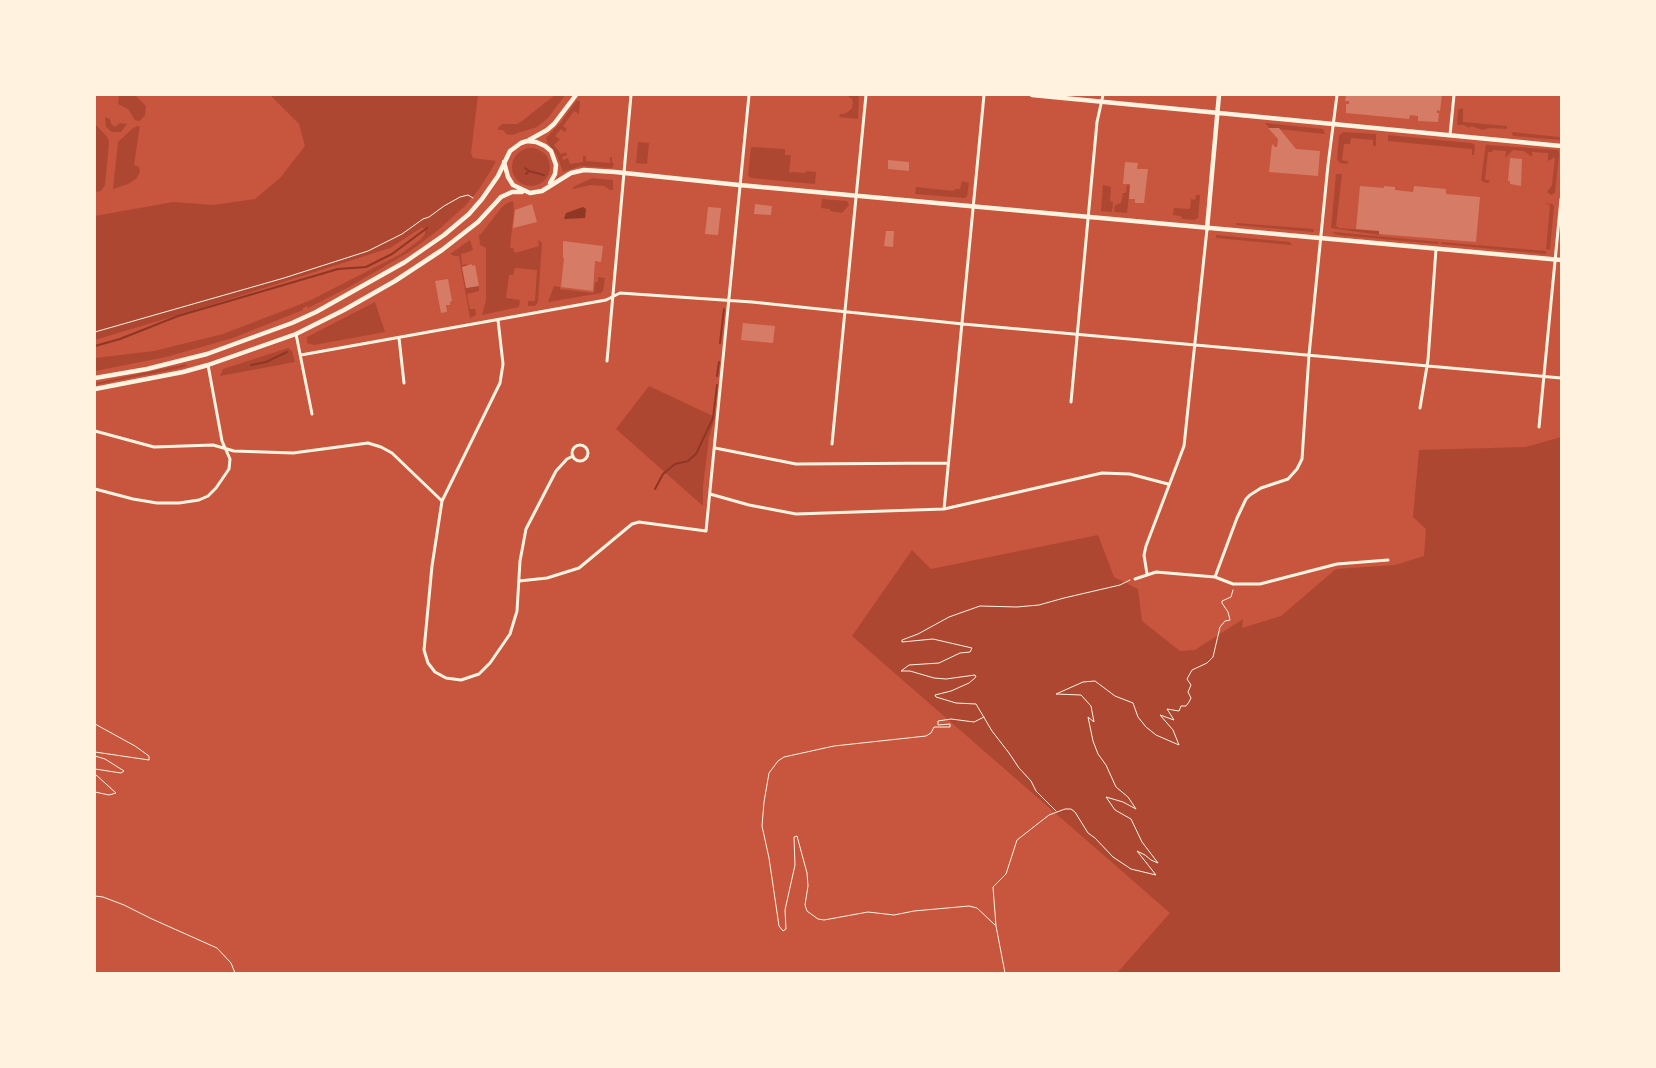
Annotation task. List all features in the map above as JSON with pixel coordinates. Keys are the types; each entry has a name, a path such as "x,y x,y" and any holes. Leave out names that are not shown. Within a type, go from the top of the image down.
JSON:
{"main road":[{"path":"95,378 147,369 207,354 292,323 316,312 406,262 439,239 469,214 498,176 506,156 514,147 548,130 576,95"},
{"path":"1032,95 1561,146"},
{"path":"1207,229 1219,95"},
{"path":"527,141 545,146 554,157 556,165 555,174 548,186"},
{"path":"504,162 508,177 513,185 526,192"},
{"path":"95,389 183,372 296,334 351,306 442,250 478,222 501,197 512,192 537,193 571,173 584,170 625,172 739,185 1088,218 1558,260"},
{"path":"292,323 296,334"},
{"path":"207,354 208,365"}],"street":[{"path":"607,361 631,95"},
{"path":"520,581 547,578 578,568 632,524 639,522 706,531 749,95"},
{"path":"832,444 866,95"},
{"path":"944,509 984,95"},
{"path":"1071,402 1097,122 1102,95"},
{"path":"1216,577 1237,518 1246,499 1255,491 1288,479 1299,464 1302,454 1309,355 1336,95"},
{"path":"1450,135 1454,95"},
{"path":"1539,427 1558,260 1561,199"},
{"path":"1148,574 1144,555 1146,546 1184,446 1193,345 1207,229"},
{"path":"1420,408 1427,366 1436,249"},
{"path":"302,355 606,300 620,293 730,301 1561,378"},
{"path":"498,320 503,364 500,383 442,501 424,650 428,663 435,672 446,678 461,680 479,674 490,663 510,634 517,611 520,561 526,529 556,471 573,456"},
{"path":"296,334 302,355 312,414"},
{"path":"400,338 404,382"},
{"path":"95,489 133,499 179,504 199,500 208,496 216,488 226,474 230,459 222,441 208,365"},
{"path":"95,431 154,447 213,445 234,451 293,453 368,443 392,453 442,501"},
{"path":"577,446 584,446 587,450 588,455 585,459 577,460 573,456 572,451 577,446"},
{"path":"715,448 796,464 948,463"},
{"path":"710,494 749,505 796,514 944,509 1102,473 1130,474 1168,484"},
{"path":"1135,579 1156,572 1216,577 1233,584 1260,584 1337,564 1388,560"}],"path":[{"path":"95,332 284,278 368,251 402,234 422,219 429,217 460,197 468,195 473,198"},
{"path":"1056,812 1036,791 1031,781 992,731 976,704 956,703 934,695 951,691 969,683 976,677 975,675 946,679 934,678 910,671 901,671 909,665 938,663 970,652 972,648 933,639 917,639 902,642 902,640 918,634 950,617 980,606 1039,605 1120,585 1135,579"},
{"path":"1005,973 996,926 992,891 995,883 1006,874 1015,844 1020,837 1056,812 1071,809 1075,812 1088,833 1096,838 1113,857 1131,869 1156,875 1137,851 1158,863 1142,842 1131,819 1115,810 1106,797 1123,802 1136,809 1128,796 1116,787 1106,765 1098,754 1088,717 1094,722 1091,706 1081,695 1056,694 1083,682 1095,681 1115,696 1132,703 1138,718 1151,731 1179,745 1173,730 1160,715 1174,720 1167,709 1179,711 1181,706 1186,706 1189,702 1188,692 1191,685 1187,679 1192,670 1208,662 1213,657 1220,628 1225,621 1230,620 1222,601 1231,597 1234,593 1233,584"},
{"path":"984,717 974,722 950,719 938,721 938,724 950,724 950,727 934,727 931,733 926,736 834,746 784,757 769,772 762,826 769,858 779,926 783,931 786,929 785,910 795,865 796,836 807,873 808,886 805,905 807,911 818,919 824,920 868,912 889,915 969,906 981,911 996,926"},
{"path":"95,724 135,746 148,756 149,760 95,752"},
{"path":"95,756 105,759 124,771 121,773 95,769"},
{"path":"95,774 116,793 109,795 95,792"},
{"path":"95,896 124,904 152,919 217,948 231,963 235,973"}],"shaded area":[{"path":"119,95 135,95 146,106 145,115 140,121 135,120 128,109 118,104"},
{"path":"270,95 478,95 471,153 473,158 496,161 480,188 465,206 437,231 409,252 349,287 308,308 307,306 303,310 233,338 166,357 95,371 95,358 154,351 223,334 309,301 401,254 425,234 425,228 421,228 390,248 95,340 95,216 173,202 214,205 255,199 280,178 305,146 299,124"},
{"path":"555,95 565,95 548,118 537,127 512,135 506,134 503,130 498,130 502,124 517,124 522,121"},
{"path":"840,95 859,95 858,119 839,117 840,114 844,114 852,108 853,102 848,96"},
{"path":"577,100 580,102 579,114 574,111 563,126 567,129 565,132 561,129 555,136 560,139 554,145 561,154 566,152 567,155 562,157 563,160 568,158 570,164 583,162 583,156 586,156 586,161 610,163 610,157 612,157 614,164 612,168 581,166 563,172 557,155 547,142 546,138 561,122"},
{"path":"1463,108 1463,122 1507,126 1507,129 1489,128 1483,130 1457,125 1458,110"},
{"path":"105,117 110,119 111,124 115,127 120,123 127,124 121,132 112,132 106,127"},
{"path":"1265,123 1323,129 1325,134 1269,128"},
{"path":"95,124 108,138 109,143 105,185 101,191 95,192"},
{"path":"137,126 140,127 134,165 139,167 140,172 136,179 113,189 118,142"},
{"path":"1344,132 1376,134 1376,146 1373,146 1373,140 1351,138 1350,144 1344,144 1342,160 1349,162 1347,164 1340,163 1337,159 1339,135"},
{"path":"1512,132 1561,137 1561,140 1513,136"},
{"path":"1388,135 1471,143 1475,145 1474,155 1472,155 1472,149 1388,141"},
{"path":"638,142 649,143 647,164 636,163"},
{"path":"1486,144 1558,150 1555,193 1551,195 1547,192 1552,185 1555,157 1548,161 1548,153 1532,152 1532,157 1524,151 1513,150 1505,158 1506,151 1493,150 1488,152 1485,180 1490,180 1488,183 1483,182 1481,180"},
{"path":"751,147 785,149 785,155 791,155 789,173 816,172 815,184 751,178 748,176"},
{"path":"531,148 538,149 544,154 549,160 549,174 544,180 538,185 531,186 524,185 518,180 513,174 512,167 513,160 518,154 524,149"},
{"path":"1336,174 1342,174 1336,226 1339,228 1379,231 1379,235 1331,228"},
{"path":"592,178 613,180 613,190 604,186 591,185 573,189 573,187"},
{"path":"962,181 969,183 965,198 915,194 916,187 954,191 955,189 960,189"},
{"path":"1103,185 1111,187 1110,201 1113,202 1112,212 1101,211"},
{"path":"1127,185 1130,186 1127,213 1114,212 1115,205 1121,203 1123,193 1126,193"},
{"path":"1196,195 1200,195 1198,218 1194,220 1182,219 1181,216 1173,215 1174,208 1190,209 1191,199 1195,200"},
{"path":"822,199 847,201 849,205 842,213 830,211 830,209 821,208"},
{"path":"513,201 514,209 510,248 513,248 515,253 539,246 538,240 542,243 538,302 535,306 528,306 528,301 535,301 537,270 515,268 513,275 509,275 506,298 520,300 519,307 482,315 486,300 486,248 480,245 479,234 481,234 502,207"},
{"path":"1545,203 1554,206 1550,250 1546,249 1550,205"},
{"path":"583,207 586,209 585,218 564,219 566,213"},
{"path":"1236,223 1313,229 1314,232 1236,225"},
{"path":"1334,232 1439,242 1438,244 1338,235"},
{"path":"1216,235 1290,242 1292,245 1216,238"},
{"path":"470,240 473,249 461,254 462,265 467,264 467,266 462,267 466,288 479,285 479,291 467,294 470,309 475,309 476,315 470,318 459,256 450,254"},
{"path":"1441,242 1546,251 1546,254 1441,244"},
{"path":"598,277 605,278 601,293 548,302 554,286 560,287 560,289 594,293 595,282 598,282"},
{"path":"375,302 385,332 314,345 307,343 307,337"},
{"path":"288,348 292,351 295,362 220,376 223,369"},
{"path":"186,364 187,366 176,369 95,385 95,383"},
{"path":"649,386 715,417 709,438 703,486 703,506 616,429"},
{"path":"1561,437 1561,973 1117,973 1170,913 852,636 912,550 931,569 1098,535 1114,577 1138,589 1142,621 1180,651 1195,650 1243,619 1242,628 1281,616 1336,569 1395,565 1424,556 1426,529 1413,517 1419,450 1526,447"}],"building":[{"path":"1346,95 1442,95 1440,111 1437,110 1437,113 1439,113 1438,122 1418,121 1418,116 1410,115 1409,119 1346,113 1346,104 1349,104 1349,101 1345,101"},
{"path":"1268,128 1279,128 1296,149 1320,151 1318,176 1269,172 1272,144 1277,147 1278,139"},
{"path":"1510,158 1522,159 1521,186 1510,184 1510,181 1508,181"},
{"path":"888,160 909,162 909,171 888,169"},
{"path":"1125,162 1138,163 1137,169 1148,169 1144,203 1135,203 1135,199 1129,199 1130,184 1123,184"},
{"path":"1360,186 1395,187 1395,190 1413,192 1414,186 1446,189 1446,194 1480,197 1476,242 1379,234 1379,231 1356,229"},
{"path":"532,204 537,222 513,228 515,210"},
{"path":"755,204 772,206 771,215 754,214"},
{"path":"708,207 721,208 718,235 705,234"},
{"path":"886,231 894,231 893,247 884,246"},
{"path":"563,241 603,246 601,262 595,261 593,291 561,287 564,258"},
{"path":"472,264 472,266 475,265 479,286 466,288 462,267"},
{"path":"448,279 452,301 450,305 446,305 447,312 441,313 435,281"},
{"path":"743,323 775,326 773,343 741,340"}],"waterway":[{"path":"525,168 544,175"},
{"path":"526,174 529,171"},
{"path":"95,346 120,339 178,316 338,269 366,267 392,254 427,228"},
{"path":"720,343 724,309"},
{"path":"251,365 266,362 287,352"},
{"path":"717,376 719,362"},
{"path":"655,489 663,474 675,464 688,461 696,454 713,418 717,385"}]}
